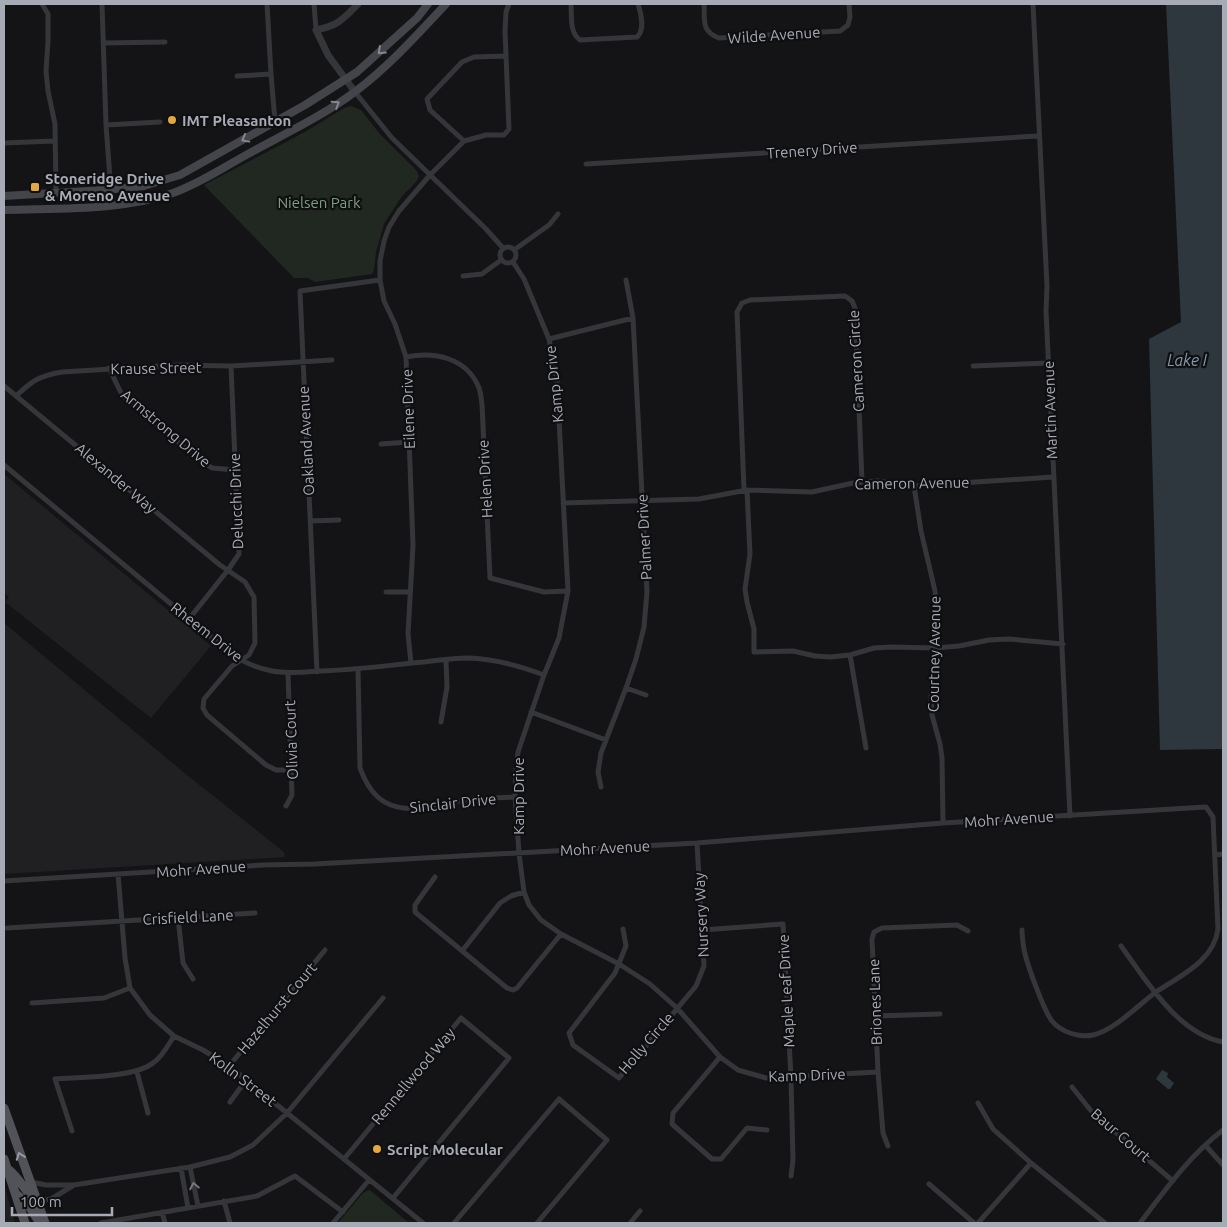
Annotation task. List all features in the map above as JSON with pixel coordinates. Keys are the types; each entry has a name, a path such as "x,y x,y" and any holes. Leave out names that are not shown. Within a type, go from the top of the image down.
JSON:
{"main road":[{"path":"4,196 111,190 144,186 180,175 346,79 374,58 428,4"},
{"path":"4,210 112,205 173,193 197,182 317,116 355,92 403,50 446,4"},
{"path":"4,1108 44,1223"},
{"path":"5,1162 28,1194 37,1201"},
{"path":"5,1162 25,1223"},
{"path":"16,1194 27,1203 40,1223"}],"street":[{"path":"42,4 48,14 46,71 48,92 55,124 56,193"},
{"path":"102,4 106,125 112,205"},
{"path":"267,4 275,121"},
{"path":"314,4 316,30 328,55 355,92 380,124 503,248"},
{"path":"316,30 332,26 342,20 358,4"},
{"path":"506,56 474,57 462,62 427,99 430,110 464,141 504,134 509,129 506,56 506,12 509,4"},
{"path":"572,4 573,30 576,37 580,40 638,38 641,34 638,4"},
{"name":"Wilde Avenue","path":"704,4 705,29 710,35 719,38 840,31 848,25 850,16 849,4"},
{"name":"Martin Avenue","path":"1033,4 1053,477 1063,644 1070,816"},
{"path":"103,43 164,42"},
{"path":"237,76 271,74"},
{"path":"106,125 160,122"},
{"name":"Trenery Drive","path":"586,164 1038,136"},
{"path":"4,143 54,141"},
{"name":"Eilene Drive","path":"411,663 408,634 413,544 406,357 395,324 384,301 380,280 380,261 389,227 399,211 430,175 464,141"},
{"path":"514,250 549,225 558,214"},
{"path":"509,247 514,250 516,256 513,262 506,264 501,260 499,254 503,248 509,247"},
{"path":"463,276 482,274 501,260"},
{"name":"Kamp Drive","path":"513,262 524,279 549,339 557,381 568,591 559,638 544,675 518,752 515,797 524,892 530,905 541,920 561,934 619,964 650,984 677,1008 720,1057 738,1070 766,1078 878,1072"},
{"name":"Oakland Avenue","path":"317,672 300,291 380,280"},
{"name":"Palmer Drive","path":"601,787 598,772 601,753 636,659 647,592 633,318 626,280"},
{"name":"Cameron Circle","path":"746,490 737,312 742,303 750,300 845,296 852,301 855,308 862,482"},
{"path":"549,339 633,318"},
{"name":"Helen Drive","path":"406,357 430,354 450,359 465,366 479,388 482,404 490,578 544,592 568,591"},
{"name":"Krause Street","path":"16,396 34,380 48,374 109,368 177,365 231,366 303,360 332,360"},
{"path":"973,366 1048,362"},
{"name":"Delucchi Drive","path":"189,619 239,554 231,366"},
{"name":"Armstrong Drive","path":"109,368 122,394 197,458 212,468 235,470"},
{"name":"Alexander Way","path":"4,386 245,582 254,598 255,643 249,654 232,666 204,699 203,708 207,715 266,765 276,770 292,770"},
{"path":"382,444 409,442"},
{"name":"Rheem Drive","path":"4,465 241,661 264,669 288,673 358,670 446,660 488,659 516,665 544,675"},
{"name":"Cameron Avenue","path":"563,503 699,499 746,490 812,492 862,482 878,481 914,486 1053,477"},
{"name":"Courtney Avenue","path":"914,486 921,531 935,591 936,613 931,698 932,716 942,758 943,824"},
{"path":"746,490 750,554 745,588 754,629 754,652 793,651 814,656 830,657 850,655 874,648 891,646 934,648 959,646 989,640 1009,639 1063,644"},
{"path":"310,521 340,520"},
{"path":"386,592 410,592"},
{"path":"850,655 866,748"},
{"path":"441,722 448,687 446,660"},
{"name":"Sinclair Drive","path":"358,670 360,768 364,780 376,798 410,809 427,808 463,800 515,797"},
{"name":"Olivia Court","path":"286,806 292,795 288,673"},
{"path":"626,688 646,695"},
{"path":"531,712 606,740"},
{"name":"Mohr Avenue","path":"4,880 697,843 943,824 1206,807 1213,816 1216,855"},
{"name":"Nursery Way","path":"677,1008 696,986 704,966 697,843"},
{"path":"1022,930 1024,951 1043,1005 1052,1020 1062,1030 1078,1036 1093,1035 1109,1028 1201,962 1217,939 1216,855 1223,854"},
{"name":"Kolln Street","path":"118,874 121,921 130,988 150,1015 174,1036 203,1050 229,1066 423,1223"},
{"path":"434,877 415,905 415,912 507,988 513,990 517,988 561,934"},
{"path":"462,951 500,903 511,896 524,892"},
{"name":"Crisfield Lane","path":"7,928 255,913"},
{"path":"178,918 183,963 193,979"},
{"name":"Maple Leaf Drive","path":"702,930 783,924 791,1078"},
{"name":"Briones Lane","path":"888,1146 883,1133 878,1072 872,939 874,932 882,928 957,925 968,931"},
{"path":"619,964 626,946 623,930"},
{"path":"1217,939 1223,942"},
{"path":"1120,946 1177,1017 1198,1034 1214,1041 1223,1042"},
{"name":"Hazelhurst Court","path":"229,1066 325,950"},
{"name":"Holly Circle","path":"619,964 615,974 569,1033 573,1045 619,1078 677,1008"},
{"path":"32,1003 104,998 130,988"},
{"path":"30,1182 46,1185 74,1185 190,1167 230,1157 253,1146 287,1114 383,998"},
{"path":"876,1016 940,1014"},
{"name":"Rennellwood Way","path":"344,1160 461,1018 509,1058 393,1198"},
{"path":"72,1131 55,1079 137,1072 153,1064 174,1036"},
{"path":"720,1057 673,1113 672,1124 712,1159 721,1158 747,1128 767,1130"},
{"path":"137,1072 148,1114"},
{"path":"790,1176 794,1160 791,1078"},
{"path":"230,1102 246,1080"},
{"name":"Baur Court","path":"1072,1087 1092,1112 1172,1181"},
{"path":"454,1223 559,1099 607,1140 537,1223"},
{"path":"978,1103 993,1129 1031,1163 1106,1223"},
{"path":"1140,1223 1172,1181 1223,1130"},
{"path":"1206,1146 1221,1163 1223,1169"},
{"path":"978,1223 1031,1163"},
{"path":"190,1167 198,1206"},
{"path":"181,1168 188,1208"},
{"path":"101,1223 257,1196 296,1176 343,1212"},
{"path":"333,1223 369,1180"},
{"path":"929,1184 974,1223"},
{"path":"37,1201 51,1199 74,1185"},
{"path":"224,1201 230,1223"},
{"path":"630,1223 640,1211"},
{"path":"162,1212 165,1223"}],"shaded area":[{"path":"4,474 211,646 151,718 5,602 9,597 4,593"},
{"path":"4,623 187,775 284,852 285,857 4,874"},
{"path":"4,1184 15,1223 4,1223"}],"green space":[{"name":"Nielsen Park","path":"351,106 361,110 379,133 416,170 419,176 416,182 402,196 384,224 372,274 315,282 308,278 294,278 204,185 305,132 344,108"},
{"path":"369,1190 409,1223 338,1223 363,1193"}],"water":[{"name":"Lake I","path":"1166,4 1223,4 1223,749 1160,750 1149,339 1181,322"},
{"path":"1162,1070 1168,1073 1167,1077 1174,1083 1170,1089 1156,1079"}],"place":[{"name":"IMT Pleasanton","path":"172,120"},
{"name":"Stoneridge Drive & Moreno Avenue","path":"35,187"},
{"name":"Script Molecular","path":"377,1149"}]}
